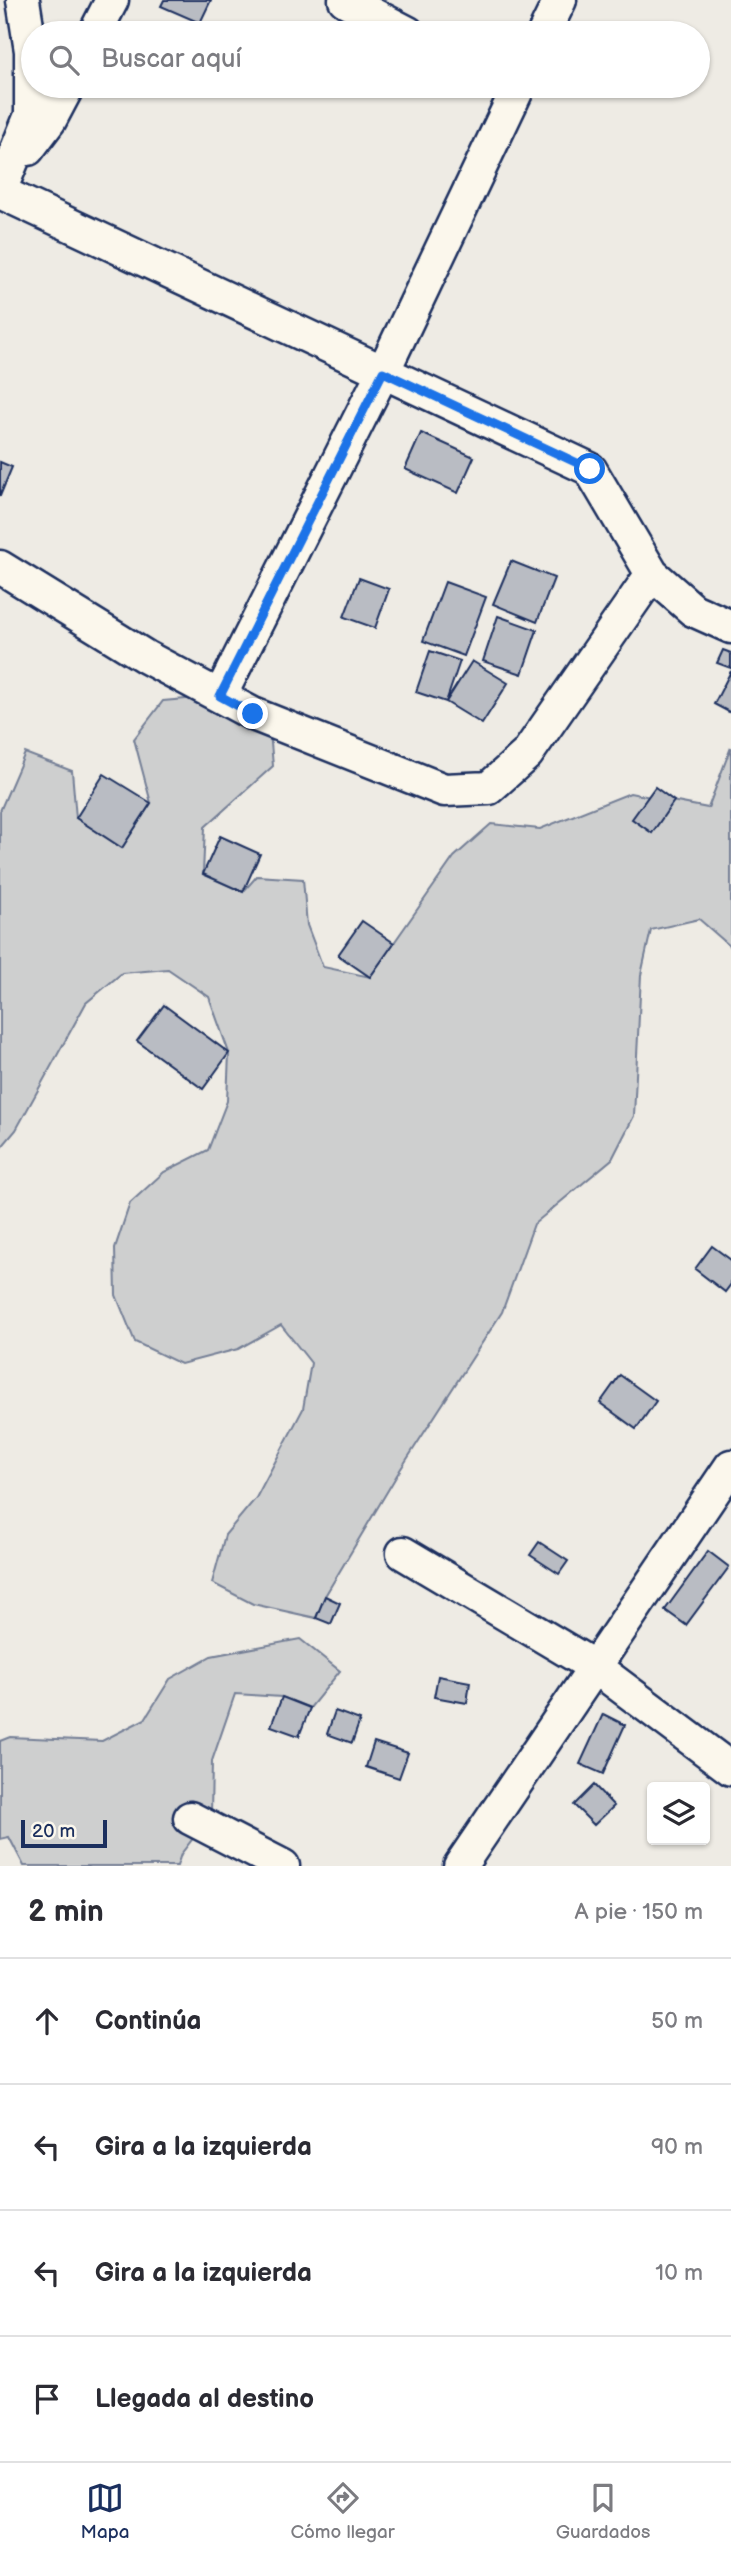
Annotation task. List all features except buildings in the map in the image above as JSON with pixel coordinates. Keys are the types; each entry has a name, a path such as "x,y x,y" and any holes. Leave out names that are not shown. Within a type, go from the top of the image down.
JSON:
{"street":[{"path":"23,0 26,21"},
{"path":"101,21 112,0"},
{"path":"345,0 385,21"},
{"path":"550,21 560,0"},
{"path":"3,186 31,115 31,98"},
{"path":"3,186 50,121 62,98"},
{"path":"220,696 383,372 509,98"},
{"path":"3,186 383,372 590,469 652,574 693,610 731,627"},
{"path":"0,567 146,657 253,714 444,790 489,788 527,754 652,574"},
{"path":"460,1866 731,1466"},
{"path":"403,1553 595,1667 731,1769"},
{"path":"190,1818 283,1866"}],"shaded area":[{"path":"209,697 269,720 273,766 205,827 203,874 243,892 257,876 303,879 307,925 323,967 370,977 454,857 491,824 540,829 630,793 708,808 731,747 731,947 699,919 651,930 641,975 634,1116 612,1159 534,1224 502,1312 400,1470 325,1596 316,1618 253,1604 212,1583 225,1535 256,1498 303,1409 311,1363 281,1325 238,1349 181,1364 135,1342 116,1295 115,1248 130,1203 164,1172 208,1150 227,1101 229,1053 209,997 168,969 122,973 86,1003 16,1130 0,1149 0,811 25,753 72,771 76,818 122,847 151,803 134,739 163,701"},
{"path":"300,1639 340,1671 310,1708 282,1697 235,1694 212,1761 211,1815 181,1854 177,1866 24,1866 9,1837 0,1839 0,1741 10,1737 102,1741 145,1719 170,1679 211,1656"}],"route":[{"path":"253,714 220,696 383,372 590,469"}]}
